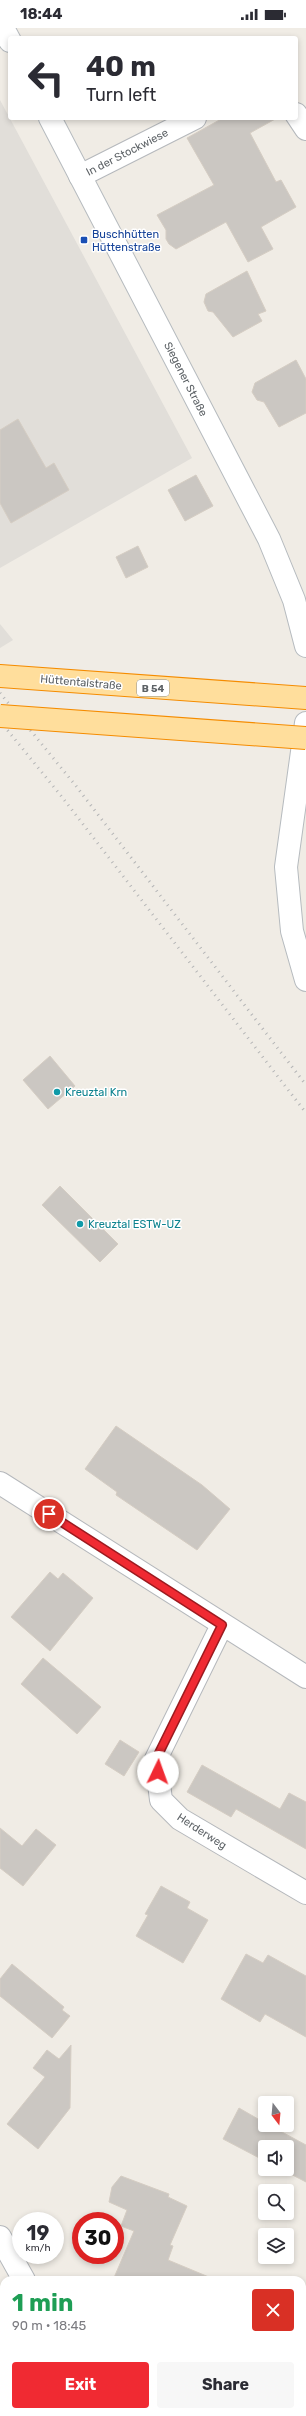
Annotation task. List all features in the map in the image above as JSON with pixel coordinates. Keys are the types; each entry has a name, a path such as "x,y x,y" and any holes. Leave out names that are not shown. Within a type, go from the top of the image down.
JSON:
{"highway":[{"name":"Hüttentalstraße","path":"0,676 306,698"},
{"path":"0,716 306,738"}],"street":[{"path":"3,28 8,38"},
{"path":"298,117 306,129"},
{"name":"Siegener Straße","path":"51,120 270,539 294,600 306,646"},
{"name":"In der Stockwiese","path":"80,176 192,120"},
{"path":"306,723 286,867 292,931 306,980"},
{"path":"3,1492 306,1677"},
{"name":"Herderweg","path":"222,1625 156,1759 161,1800 180,1820 306,1894"},
{"path":"0,2237 22,2276"}],"shaded area":[{"path":"0,100 8,115 8,120 11,120 192,458 0,568"},
{"path":"0,624 13,640 0,648"}],"building":[{"path":"219,120 273,120 250,133 276,182 281,180 296,207 261,227 273,249 248,262 226,222 176,249 169,244 166,239 166,230 157,215 214,185 187,138"},
{"path":"247,271 266,311 258,314 262,321 233,337 213,312 208,311 204,302 206,294"},
{"path":"296,360 306,379 306,413 279,427 264,402 257,400 252,392 255,383"},
{"path":"18,419 46,468 54,463 69,490 11,523 0,503 0,430"},
{"path":"196,475 213,506 185,521 168,490"},
{"path":"138,546 148,567 126,578 116,557"},
{"name":"Kreuztal Krn","path":"50,1056 75,1086 48,1109 23,1080"},
{"name":"Kreuztal ESTW-UZ","path":"60,1186 118,1244 100,1262 42,1205"},
{"path":"116,1426 202,1485 230,1509 197,1550 116,1495 117,1492 85,1469"},
{"path":"50,1572 58,1579 63,1573 93,1598 50,1651 11,1617"},
{"path":"43,1658 101,1707 77,1734 21,1684"},
{"path":"120,1740 139,1752 124,1776 105,1764"},
{"path":"202,1765 280,1809 289,1793 306,1802 306,1849 236,1809 231,1817 187,1792"},
{"path":"0,1828 22,1846 36,1829 56,1845 23,1886 0,1868"},
{"path":"161,1886 190,1902 187,1908 208,1920 183,1963 136,1936 148,1915 145,1914"},
{"path":"246,1954 263,1963 268,1955 306,1976 306,2037 265,2014 260,2022 221,1999"},
{"path":"12,1964 64,2007 62,2010 70,2016 52,2038 0,1996 0,1979"},
{"path":"71,2045 70,2108 38,2149 7,2124 45,2077 33,2068 47,2050 59,2059"},
{"path":"239,2108 258,2119 258,2132 282,2132 306,2145 306,2182 294,2176 294,2140 258,2140 258,2157 223,2139"},
{"path":"121,2176 169,2194 168,2197 187,2206 170,2245 173,2246 168,2260 206,2276 115,2276 120,2264 124,2264 124,2254 134,2231 124,2227 124,2218 127,2210 109,2202 112,2187"}],"railway":[{"path":"0,693 76,786 306,1085"},
{"path":"0,721 62,797 306,1113"}],"place":[{"name":"Buschhütten Hüttenstraße","path":"84,240"},
{"name":"Kreuztal Krn","path":"57,1092"},
{"name":"Kreuztal ESTW-UZ","path":"80,1224"}],"route":[{"path":"49,1514 222,1625 156,1759 158,1772"}]}
